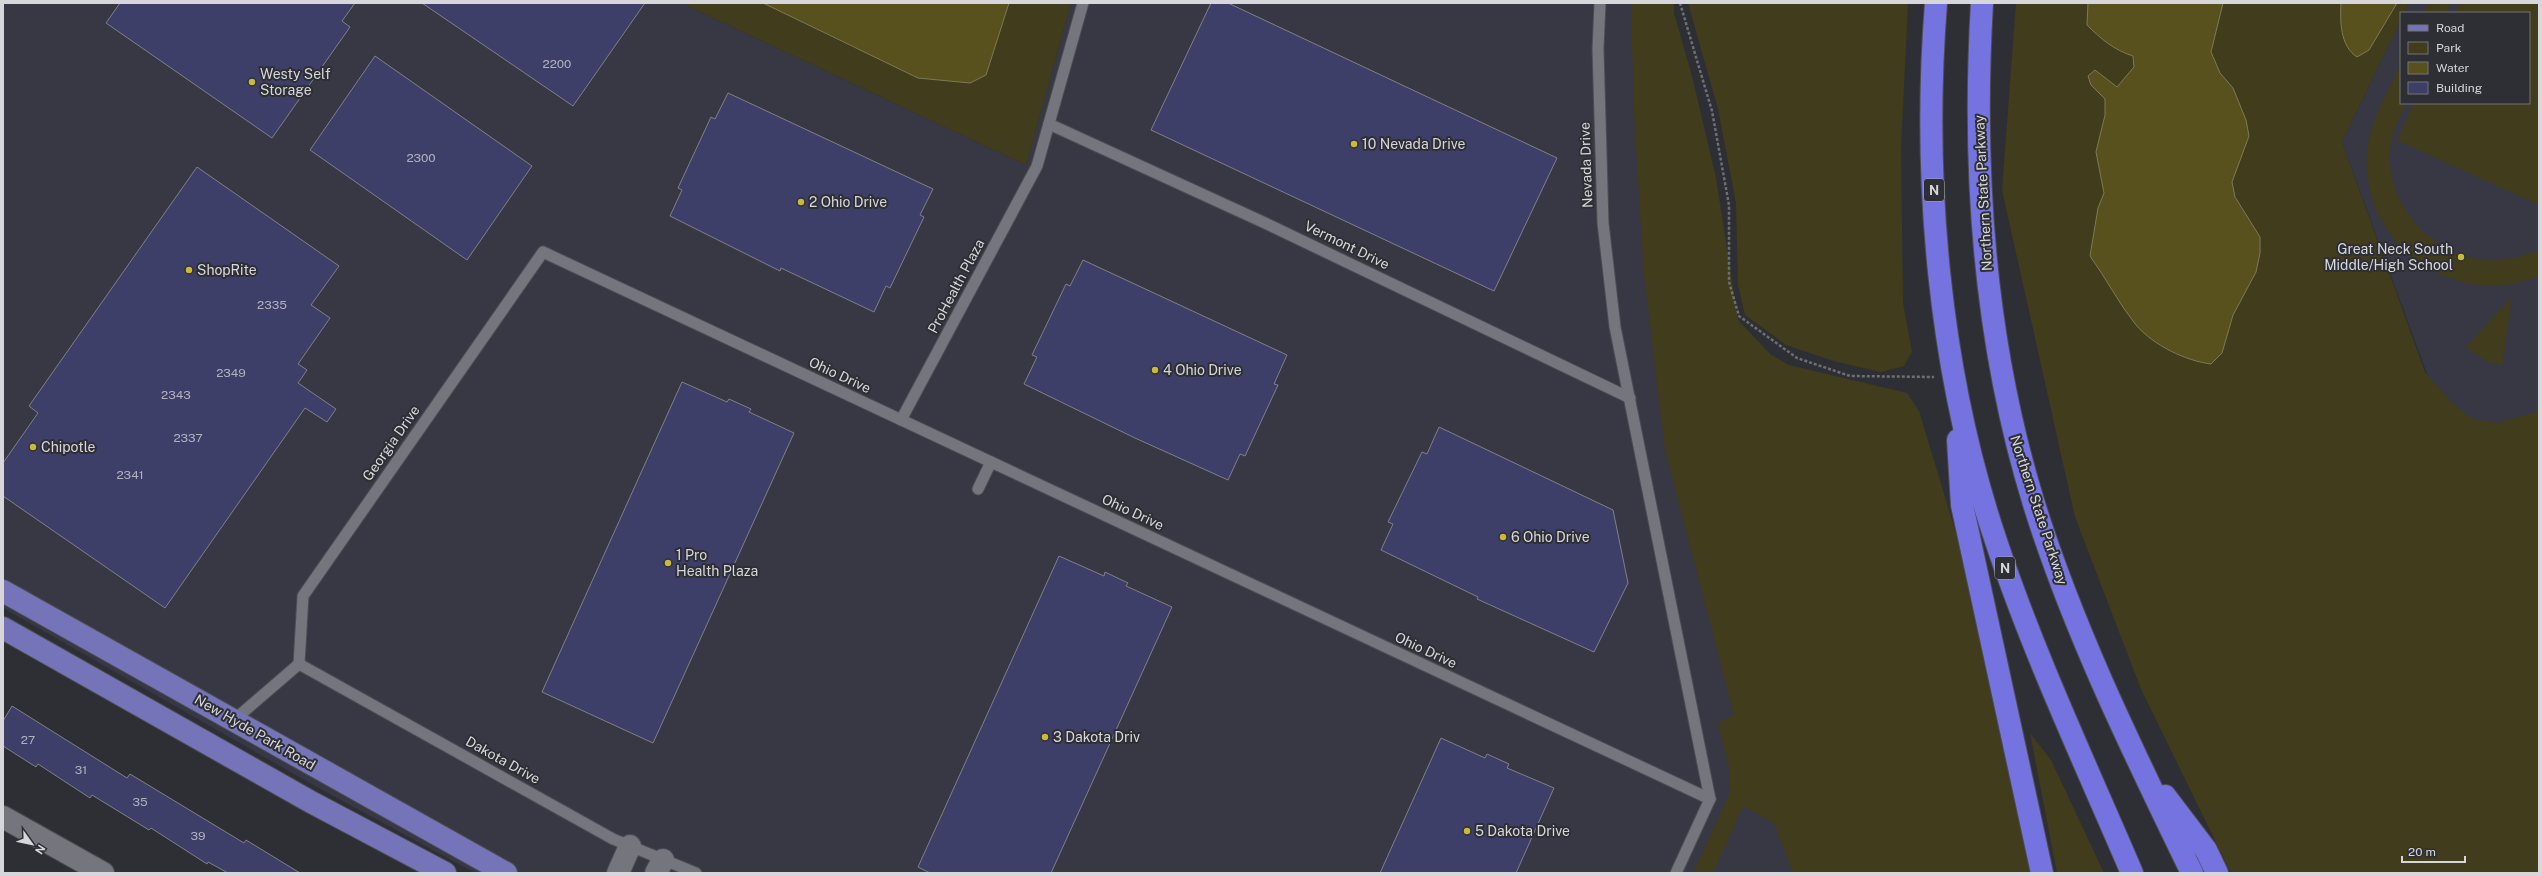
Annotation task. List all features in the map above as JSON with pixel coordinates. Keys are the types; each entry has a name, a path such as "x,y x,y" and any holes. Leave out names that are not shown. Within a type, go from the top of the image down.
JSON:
{"highway":[{"name":"N","path":"1936,3 1932,84 1936,235 1954,377 1974,461 1995,539 2020,609 2132,873"},
{"name":"Northern State Parkway","path":"1982,3 1979,127 1981,201 1987,278 1998,353 2012,421 2034,504 2059,576 2088,650 2192,873"},
{"path":"1954,377 1962,505 2042,873"},
{"path":"2138,760 2206,850 2217,873"}],"main road":[{"name":"New Hyde Park Road","path":"3,591 506,873"},
{"path":"3,628 311,802 445,873"}],"street":[{"path":"3,818 103,873"},
{"path":"618,873 630,846"}],"lane":[{"name":"ProHealth Plaza","path":"901,420 1037,166 1083,3"},
{"name":"Nevada Drive","path":"1600,3 1598,49 1603,223 1615,326 1710,799"},
{"name":"Vermont Drive","path":"1049,124 1266,223 1630,398"},
{"name":"Ohio Drive","path":"543,252 1710,799"},
{"name":"Georgia Drive","path":"299,664 303,596 543,252"},
{"path":"978,489 991,462"},
{"path":"234,720 299,664"},
{"name":"Dakota Drive","path":"299,664 613,839 630,846 660,866 696,873"},
{"path":"1676,873 1710,799"}],"path":[{"path":"1680,3 1712,111 1729,205 1729,282 1739,316 1797,358 1850,376 1954,377"}],"shaded area":[{"path":"3,3 687,3 688,6 1026,165 1071,3 1670,3 1836,873 475,873 315,786 3,608"},
{"name":"Great Neck South Middle/High School","path":"2409,3 2539,3 2539,679 2342,142 2400,21 2400,104 2530,104 2530,12 2404,12"}],"green space":[{"path":"687,3 763,3 854,48 986,75 1009,3 1071,3 1026,165 688,6"},
{"path":"1631,3 1674,3 1674,13 1692,76 1716,178 1738,320 1770,354 1789,365 1907,393 1919,411 1976,599 2030,873 1793,873 1774,823 1743,806 1713,873 1693,873 1730,793 1729,767 1718,723 1734,715 1665,449 1644,274 1634,113"},
{"path":"1688,3 1908,3 1901,148 1903,303 1912,352 1904,366 1881,372 1837,362 1786,345 1745,315 1738,285 1736,203 1718,109"},
{"path":"2016,3 2409,3 2404,12 2400,12 2400,21 2342,142 2425,372 2453,404 2473,419 2498,423 2539,411 2539,873 2231,873 2141,689 2075,517 2002,190"},
{"path":"2428,3 2451,3 2446,12 2424,12"},
{"path":"2460,3 2539,3 2539,205 2397,140 2414,104 2530,104 2530,12 2456,12"},
{"path":"2400,66 2400,104 2406,104 2398,120 2391,143 2391,170 2395,189 2415,224 2446,248 2465,256 2485,260 2499,260 2539,250 2539,276 2507,284 2476,284 2446,276 2418,262 2396,241 2379,215 2369,185 2367,151 2372,129"},
{"path":"2512,297 2502,365 2488,362 2466,347"},
{"path":"2030,733 2051,760 2104,873 2057,873"}],"water":[{"path":"763,3 1009,3 986,75 970,83 918,78"},
{"path":"2088,3 2223,3 2211,52 2220,73 2233,88 2246,120 2249,136 2232,182 2235,197 2260,237 2260,253 2256,272 2233,315 2222,353 2211,364 2181,356 2170,351 2143,332 2124,308 2090,256 2098,208 2104,193 2096,152 2105,115 2105,99 2091,85 2088,76 2095,70 2117,87 2134,67 2133,56 2108,44 2087,25"},
{"path":"2341,3 2397,3 2369,50 2357,57 2351,52 2344,40 2341,25"}],"building":[{"name":"Westy Self Storage","path":"120,3 355,3 342,21 350,27 272,138 106,23"},
{"path":"422,3 645,3 573,106"},
{"name":"10 Nevada Drive","path":"1211,3 1228,3 1557,158 1494,291 1151,130"},
{"path":"375,56 532,166 467,260 310,150"},
{"name":"2 Ohio Drive","path":"728,93 933,189 920,215 924,217 890,288 886,286 874,312 781,268 780,271 670,216 682,190 678,188 711,117 715,119"},
{"path":"197,167 339,266 311,305 330,318 298,364 307,370 298,383 336,409 327,422 305,408 165,608 3,496 3,463 38,413 29,406"},
{"name":"4 Ohio Drive","path":"1083,260 1287,355 1274,384 1278,385 1245,456 1240,454 1228,480 1135,438 1024,384 1037,357 1032,355 1066,284 1070,286"},
{"name":"1 Pro Health Plaza","path":"682,382 727,402 729,399 751,409 749,412 794,433 653,743 542,692"},
{"name":"6 Ohio Drive","path":"1439,427 1613,510 1628,583 1594,652 1477,599 1478,597 1381,550 1393,524 1388,522 1422,452 1427,454"},
{"name":"3 Dakota Driv","path":"1059,556 1104,576 1105,572 1128,583 1126,586 1172,607 1051,873 930,873 918,867"},
{"path":"12,706 127,778 130,774 244,843 246,840 300,873 228,873 208,862 207,864 151,828 149,830 92,795 90,798 38,764 36,767 3,746 3,721"},
{"name":"5 Dakota Drive","path":"1441,738 1485,758 1487,754 1509,764 1507,768 1554,788 1516,873 1380,873"}],"place":[{"name":"Westy Self Storage","path":"252,82"},
{"name":"10 Nevada Drive","path":"1354,144"},
{"name":"2 Ohio Drive","path":"801,202"},
{"name":"Great Neck South Middle/High School","path":"2461,257"},
{"name":"ShopRite","path":"189,270"},
{"name":"4 Ohio Drive","path":"1155,370"},
{"name":"Chipotle","path":"33,447"},
{"name":"6 Ohio Drive","path":"1503,537"},
{"name":"1 Pro Health Plaza","path":"668,563"},
{"name":"3 Dakota Driv","path":"1045,737"},
{"name":"5 Dakota Drive","path":"1467,831"}]}
